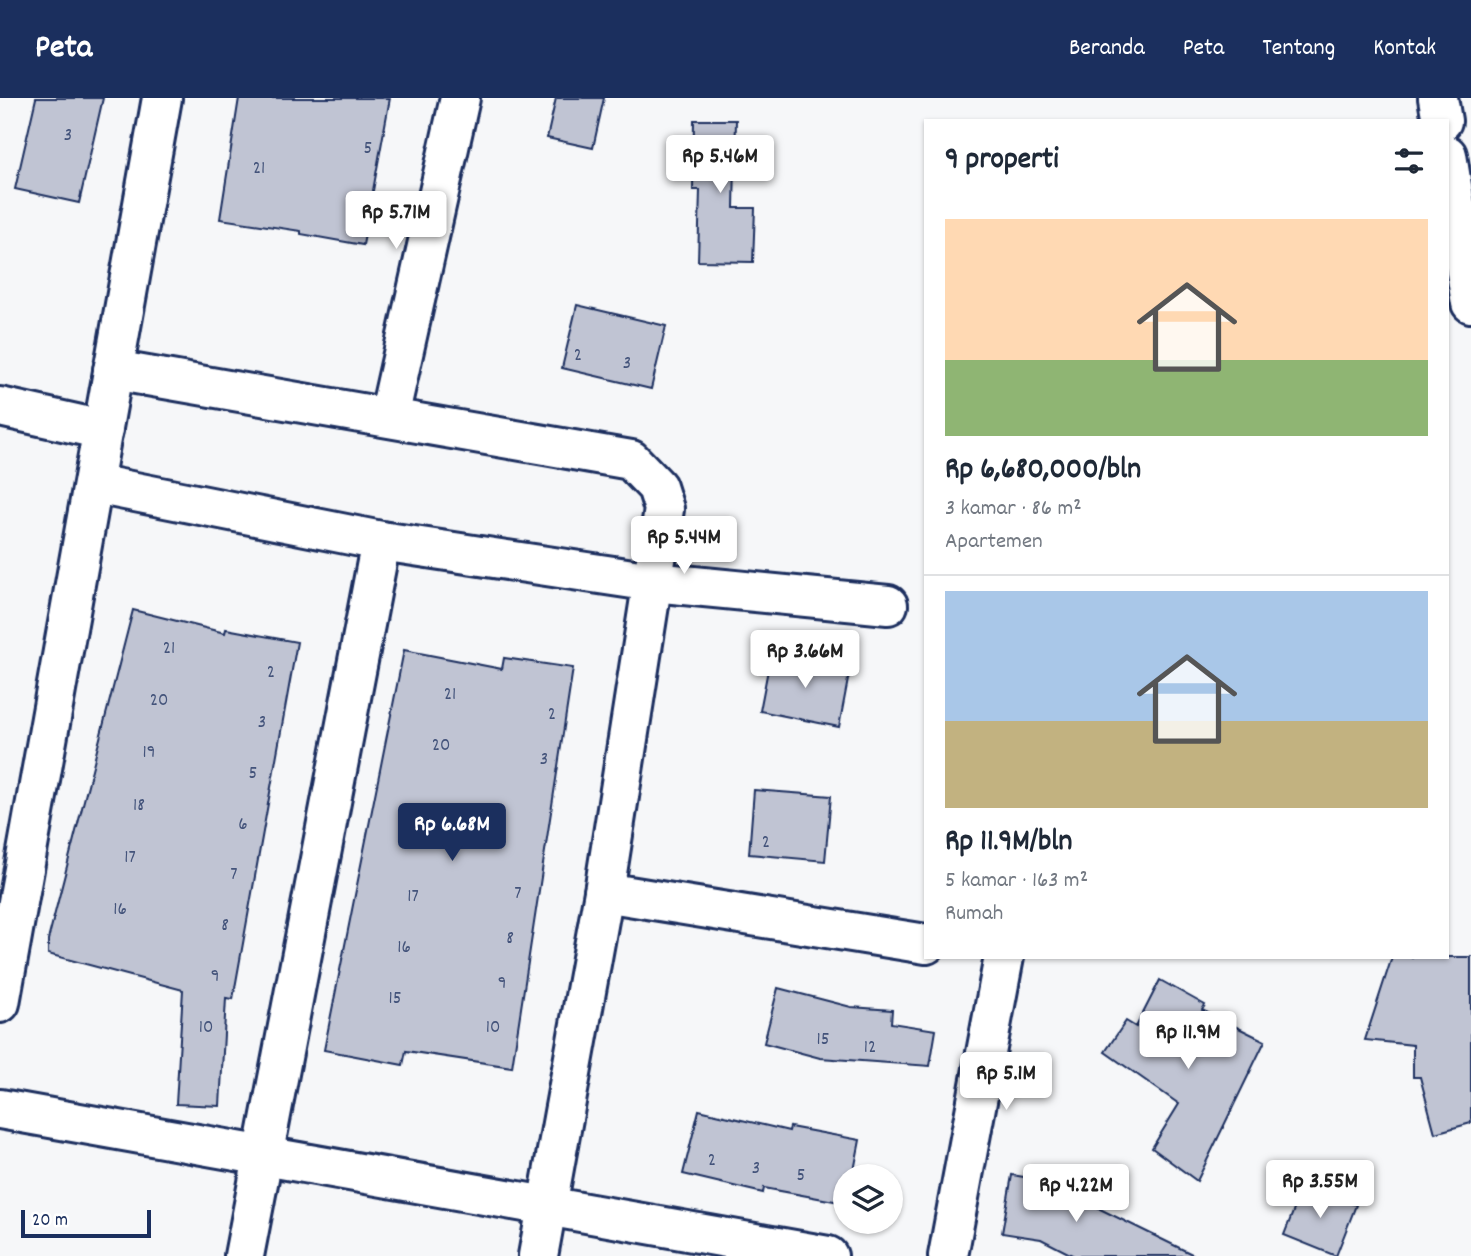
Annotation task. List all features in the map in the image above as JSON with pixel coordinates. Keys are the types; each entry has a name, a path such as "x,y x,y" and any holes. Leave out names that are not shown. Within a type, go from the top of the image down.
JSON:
{"street":[{"path":"0,1003 162,98"},
{"path":"389,418 460,98"},
{"path":"1438,98 1442,119"},
{"path":"1449,178 1471,303"},
{"path":"113,370 631,460 657,486 664,509 653,582 604,892 538,1256"},
{"path":"0,407 103,430"},
{"path":"95,484 381,541 653,582 888,605"},
{"path":"244,1256 381,541"},
{"path":"604,892 924,944"},
{"path":"948,1256 1004,959"},
{"path":"0,1109 828,1256"}],"building":[{"path":"36,98 103,98 79,203 15,189"},
{"path":"239,98 390,98 363,245 301,234 301,231 220,219"},
{"path":"556,98 604,98 593,148 547,138"},
{"path":"694,120 736,120 734,208 755,208 753,262 698,261 700,190 693,190"},
{"path":"577,305 666,326 651,389 562,368"},
{"path":"133,610 225,633 226,629 297,642 233,999 226,998 220,1106 176,1104 183,990 48,954 48,940"},
{"path":"404,650 502,669 504,658 573,668 512,1067 406,1051 403,1065 324,1050"},
{"path":"771,654 850,669 839,727 760,711"},
{"path":"754,790 831,796 825,861 749,854"},
{"path":"1471,957 1471,1123 1435,1133 1420,1077 1413,1077 1413,1045 1365,1040 1391,959"},
{"path":"1160,980 1205,1005 1202,1010 1265,1041 1197,1181 1152,1148 1179,1104 1105,1052 1126,1021 1136,1027"},
{"path":"778,988 851,1007 892,1010 891,1023 936,1030 930,1066 820,1058 764,1043"},
{"path":"699,1110 789,1131 790,1127 860,1140 855,1164 833,1164 833,1201 764,1188 763,1193 683,1174"},
{"path":"1012,1175 1060,1183 1059,1189 1196,1256 1074,1256 1041,1239 1002,1233"},
{"path":"1304,1184 1356,1205 1336,1256 1284,1235"}]}
